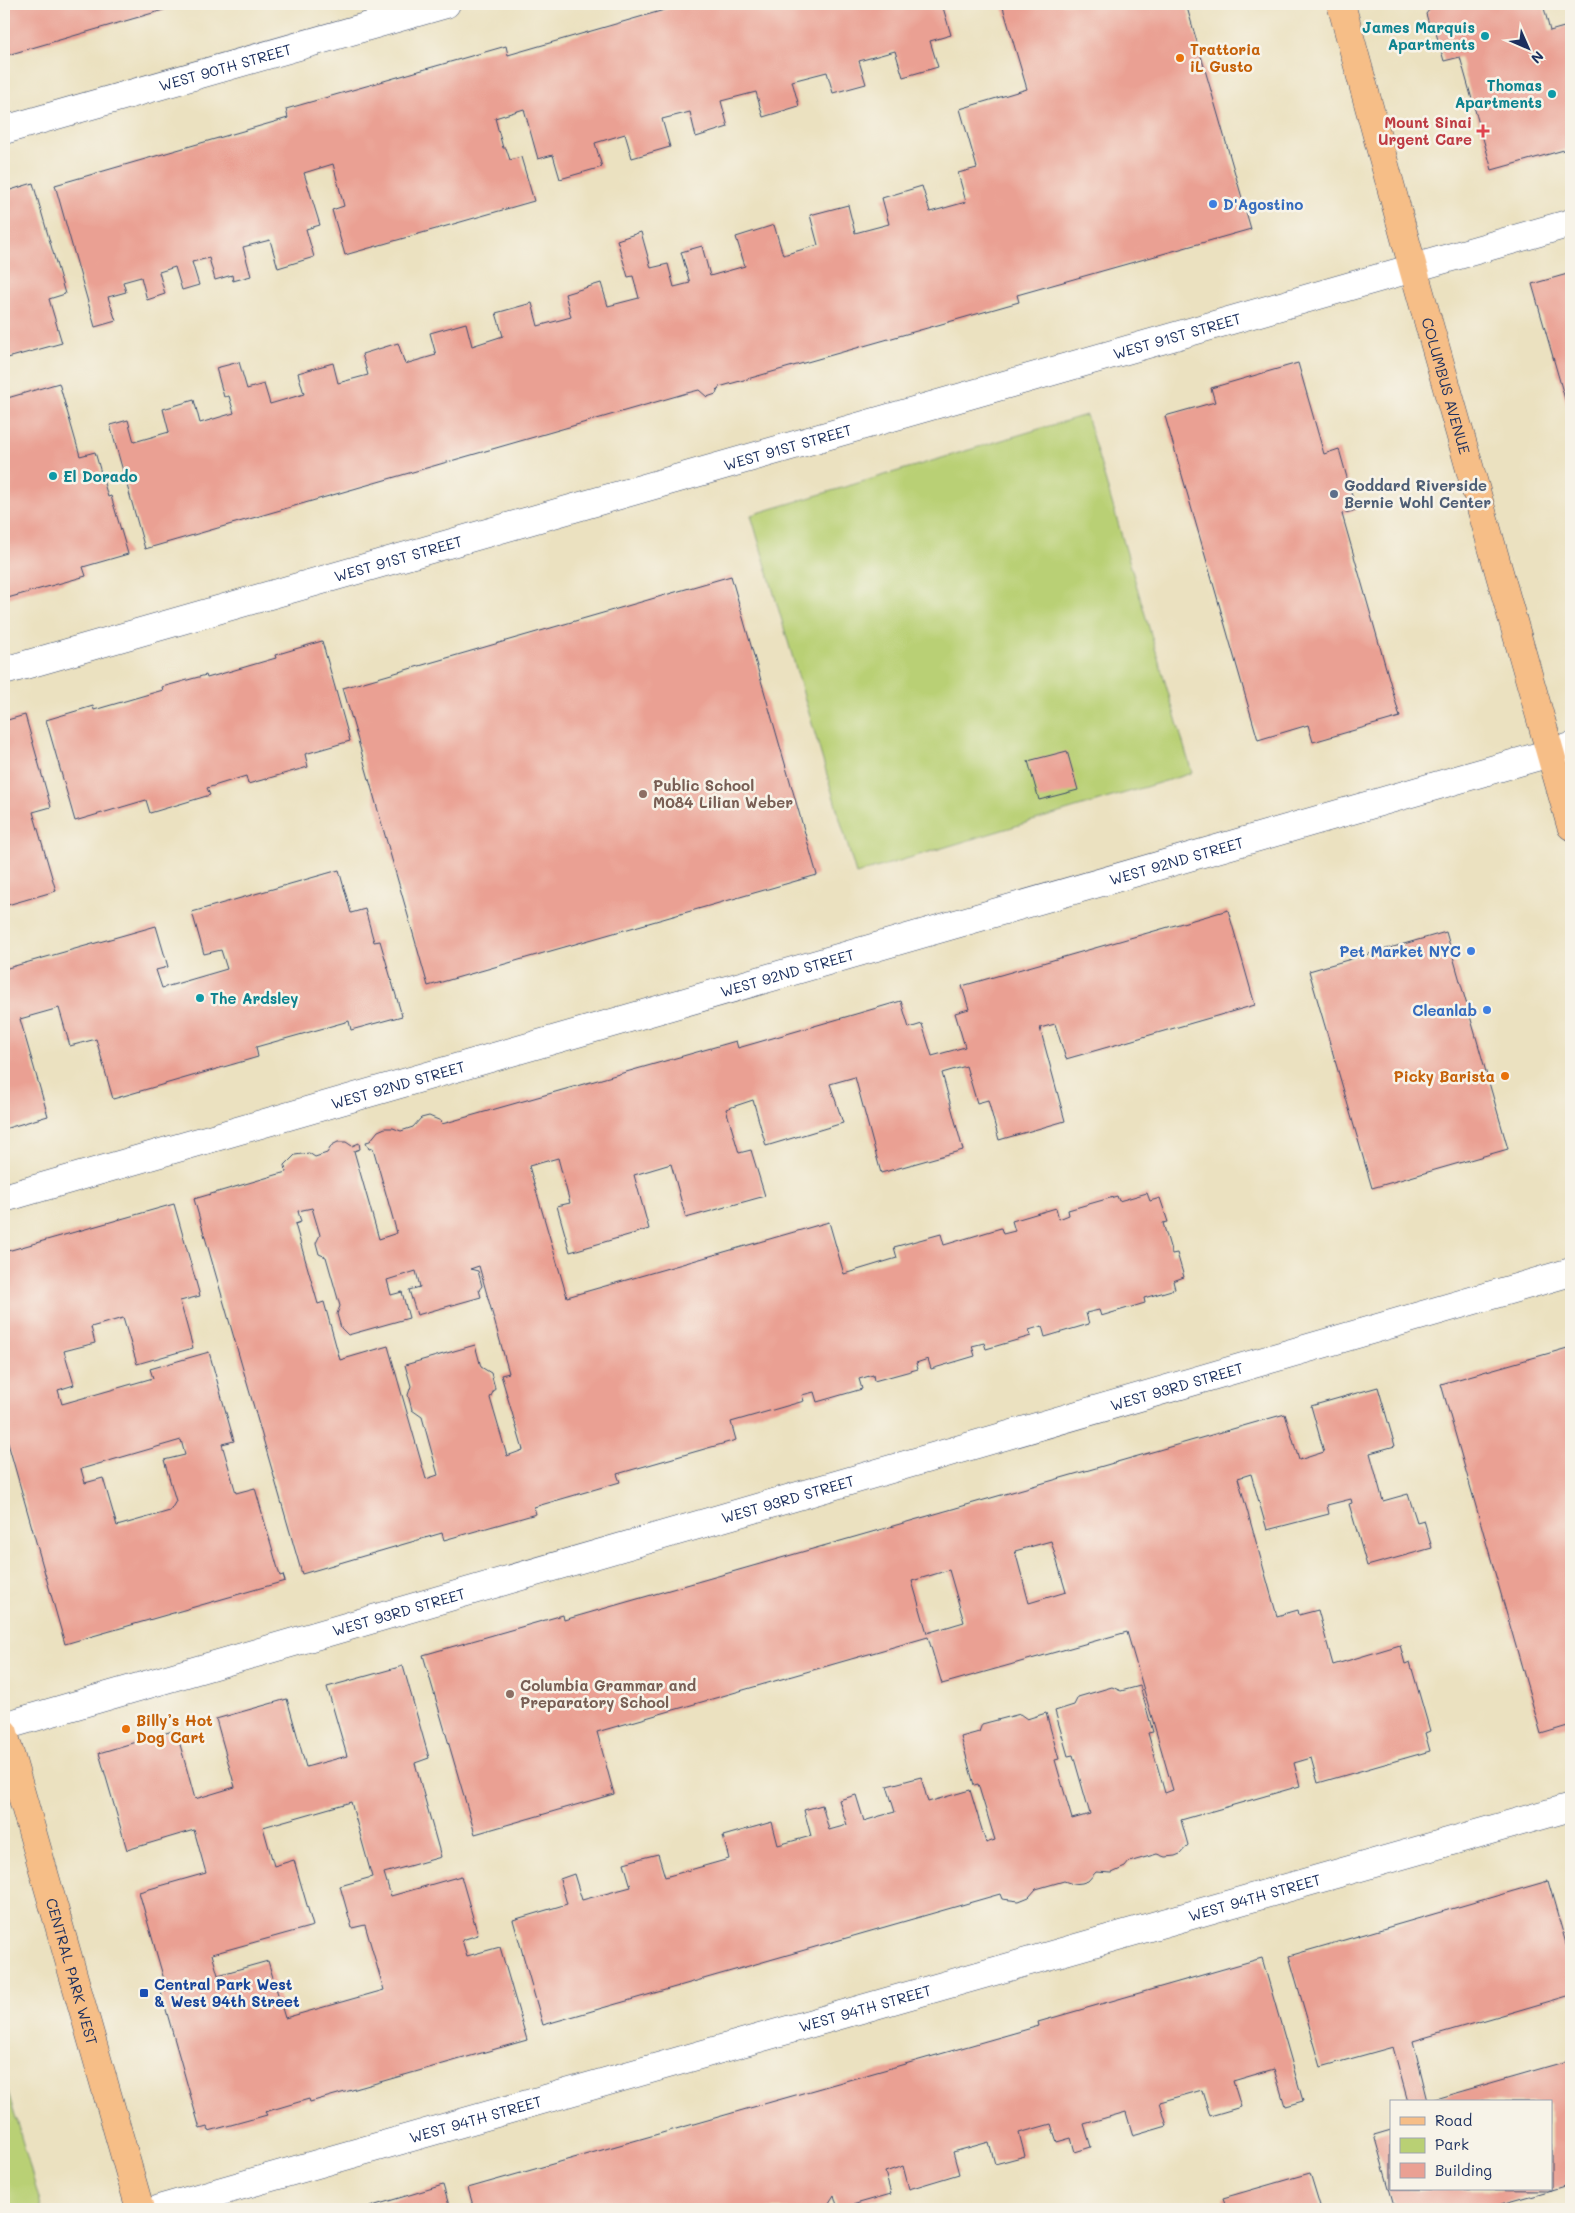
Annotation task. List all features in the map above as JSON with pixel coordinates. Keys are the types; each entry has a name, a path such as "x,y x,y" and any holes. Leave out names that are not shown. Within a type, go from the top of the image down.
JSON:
{"main road":[{"name":"COLUMBUS AVENUE","path":"1341,4 1413,268 1561,750 1571,826"},
{"name":"CENTRAL PARK WEST","path":"4,1733 140,2209"}],"street":[{"name":"WEST 90TH STREET","path":"4,130 446,4"},
{"name":"WEST 91ST STREET","path":"4,672 1571,222"},
{"name":"WEST 92ND STREET","path":"4,1198 1561,750"},
{"name":"WEST 93RD STREET","path":"4,1726 1571,1272"},
{"name":"WEST 94TH STREET","path":"159,2209 1571,1807"}],"green space":[{"path":"1086,415 1192,773 856,874 751,515"},
{"path":"4,2078 42,2209 4,2209"}],"building":[{"path":"4,4 184,4 4,56"},
{"path":"685,4 942,4 951,35 930,41 938,67 903,77 895,51 859,61 866,84 833,93 827,72 792,81 799,106 763,117 756,92 721,101 728,127 696,137 690,112 662,119 670,147 632,158 625,134 595,143 602,167 560,179 553,155 538,159 524,109 495,118 503,148 506,148 510,160 521,157 534,201 345,255 332,210 344,206 333,164 304,173 320,225 306,229 314,257 278,268 270,240 243,247 251,276 233,281 232,275 215,280 209,258 192,262 199,285 182,290 175,267 159,272 165,294 147,300 141,277 123,282 126,292 108,297 116,321 95,327 55,185 288,118 286,109 506,46 508,55"},
{"path":"1002,4 1186,4 1251,229 1017,295 1019,302 719,387 716,394 707,397 699,390 687,393 145,549 110,425 128,420 134,442 169,432 163,409 194,400 200,423 234,413 229,396 224,397 216,368 239,362 247,389 264,384 270,404 304,394 298,373 333,363 338,383 368,375 362,354 398,343 405,364 436,355 430,333 466,323 472,346 503,336 496,313 532,303 538,326 571,317 565,294 601,283 608,306 639,298 633,276 628,277 617,240 641,232 651,268 668,264 674,287 690,283 681,252 702,246 710,276 745,266 736,237 774,225 783,255 818,245 810,215 848,205 855,233 889,224 882,198 922,186 930,212 966,202 958,173 977,168 960,109 1027,89"},
{"path":"1427,4 1543,4 1550,31 1571,25 1571,148 1492,170 1460,57 1444,61 1434,26 1429,24 1426,14 1429,10"},
{"path":"33,183 65,294 49,299 62,343 4,359 4,192"},
{"path":"1571,273 1571,420 1532,284"},
{"path":"1298,363 1324,454 1339,449 1356,510 1342,514 1400,717 1313,742 1308,725 1258,740 1165,416 1215,402 1211,388"},
{"name":"El Dorado","path":"59,383 80,456 95,452 108,497 111,496 128,554 83,567 86,576 4,599 4,399"},
{"path":"731,576 817,875 428,986 343,688"},
{"path":"322,641 350,741 305,754 308,767 248,784 246,776 207,788 210,795 150,813 146,800 75,821 46,720 93,706 94,710 163,690 162,687 206,675 207,678 276,658 275,655"},
{"path":"25,715 51,807 33,812 56,891 4,906 4,721"},
{"path":"1067,751 1078,790 1039,800 1028,761"},
{"name":"The Ardsley","path":"339,870 351,913 365,909 374,942 380,941 402,1016 351,1030 349,1021 256,1047 258,1057 113,1099 96,1039 70,1046 59,1008 20,1019 48,1116 4,1129 4,969 156,926 168,967 156,970 162,988 227,969 221,950 204,954 192,912"},
{"path":"1228,910 1255,1005 1066,1059 1055,1024 1040,1028 1065,1121 999,1140 988,1100 977,1103 966,1066 942,1073 963,1150 881,1173 855,1077 830,1084 843,1123 766,1146 753,1100 726,1109 739,1153 751,1150 765,1196 686,1218 671,1164 634,1175 649,1229 570,1252 557,1206 570,1203 558,1158 529,1166 567,1297 829,1222 844,1274 897,1258 894,1247 941,1234 944,1245 1001,1228 1003,1234 1015,1231 1012,1221 1056,1208 1059,1219 1069,1215 1068,1210 1117,1196 1119,1201 1147,1193 1150,1201 1160,1198 1168,1222 1163,1223 1172,1254 1177,1253 1184,1277 1173,1281 1175,1289 1144,1298 1145,1303 1101,1316 1099,1310 1086,1313 1089,1324 1045,1337 1042,1326 1029,1330 1031,1336 986,1349 984,1343 972,1346 975,1356 931,1369 928,1359 916,1363 918,1369 874,1381 873,1375 859,1379 862,1389 817,1402 814,1392 802,1395 804,1401 731,1422 736,1440 617,1474 620,1482 534,1507 536,1514 444,1540 442,1533 302,1574 194,1199 286,1172 285,1165 295,1155 309,1153 315,1157 327,1153 332,1145 338,1142 346,1142 352,1146 359,1143 360,1149 354,1151 379,1239 397,1233 373,1148 369,1149 366,1142 370,1141 378,1131 385,1128 393,1128 401,1131 413,1127 421,1118 429,1116 441,1121 442,1124 736,1041 738,1048 901,1001 909,1028 922,1024 932,1056 965,1047 955,1013 969,1009 962,986","holes":["312,1208 320,1235 316,1243 319,1254 326,1257 340,1306 337,1314 341,1328 348,1335 409,1318 402,1292 391,1295 387,1280 416,1271 420,1287 409,1290 417,1315 481,1297 479,1290 482,1286 478,1271 470,1269 479,1266 509,1373 501,1375 523,1450 507,1456 490,1398 495,1388 491,1373 481,1367 475,1345 405,1365 411,1386 408,1395 412,1410 422,1417 438,1475 426,1479 388,1346 340,1360 324,1302 318,1304 295,1224 301,1222 298,1211"]},
{"path":"1446,932 1508,1149 1372,1188 1309,971"},
{"path":"174,1204 200,1296 180,1301 193,1348 137,1364 123,1318 91,1327 95,1343 64,1351 74,1385 58,1390 62,1404 153,1378 150,1369 209,1352 234,1441 222,1444 236,1493 255,1488 280,1576 283,1575 285,1581 65,1644 4,1429 4,1252","holes":["181,1440 185,1455 164,1460 176,1501 170,1511 117,1526 103,1478 85,1483 81,1469"]},
{"path":"1571,1347 1571,1725 1541,1734 1441,1384"},
{"path":"1378,1387 1395,1446 1370,1453 1383,1501 1408,1494 1417,1522 1424,1520 1432,1548 1367,1566 1349,1504 1352,1503 1351,1499 1327,1505 1329,1514 1267,1530 1251,1474 1238,1478 1277,1616 1298,1610 1299,1615 1318,1610 1333,1665 1400,1645 1405,1664 1410,1662 1430,1731 1425,1733 1430,1751 1318,1783 1311,1758 1294,1763 1300,1786 1181,1820 1188,1845 1180,1854 1175,1856 1165,1857 1157,1854 1129,1862 1125,1867 1112,1873 1096,1872 1088,1881 1082,1883 1073,1884 1064,1881 1036,1889 1029,1897 1019,1901 1002,1899 1000,1894 543,2025 513,1920 567,1904 560,1879 574,1874 582,1900 631,1887 624,1863 658,1854 665,1877 729,1859 723,1836 772,1822 778,1845 811,1836 804,1810 822,1805 829,1830 847,1825 839,1800 856,1795 864,1821 895,1812 887,1786 921,1777 928,1802 970,1790 986,1843 995,1840 978,1784 974,1785 961,1737 979,1732 982,1724 1020,1714 1027,1719 1046,1713 1059,1759 1055,1760 1072,1819 1090,1814 1073,1755 1068,1756 1055,1711 1074,1705 1078,1697 1112,1687 1121,1691 1140,1686 1153,1732 1148,1733 1165,1793 1173,1790 1127,1632 942,1684 928,1637 597,1732 614,1794 475,1834 423,1655 563,1615 564,1620 1285,1414 1299,1460 1324,1452 1311,1406","holes":["1051,1541 1066,1592 1029,1603 1015,1551","949,1570 964,1622 927,1633 912,1581"]},
{"path":"403,1666 429,1758 415,1763 441,1857 384,1873 391,1896 461,1876 478,1935 462,1940 467,1956 500,1947 527,2040 310,2102 309,2099 265,2112 267,2115 209,2131 207,2127 200,2129 161,1992 167,1990 139,1892 206,1873 194,1830 127,1850 99,1753 176,1730 195,1799 235,1787 216,1719 287,1699 306,1767 347,1756 327,1687","holes":["351,1802 372,1877 340,1886 352,1928 365,1925 384,1990 285,2018 268,1961 218,1975 212,1954 313,1926 294,1860 274,1866 263,1827"]},
{"path":"1548,1881 1571,1961 1571,1995 1413,2041 1428,2100 1407,2100 1393,2047 1321,2067 1289,1956"},
{"path":"1262,1958 1303,2101 1285,2106 1274,2069 1233,2081 1241,2107 1210,2116 1202,2090 1160,2102 1167,2126 1133,2136 1126,2112 1084,2124 1091,2147 1075,2152 1071,2138 1057,2142 1051,2124 1019,2133 1025,2156 995,2164 989,2142 953,2152 959,2174 909,2189 903,2166 885,2172 891,2194 838,2209 834,2195 827,2206 828,2209 474,2209 468,2188 1039,2026 1038,2022"},
{"path":"1571,2060 1571,2184 1552,2190 1552,2100 1431,2100"},
{"path":"1390,2130 1390,2190 1551,2190 1483,2209 1395,2209 1374,2135"},
{"path":"1310,2173 1321,2209 1227,2209 1223,2198"},
{"path":"443,2185 450,2209 362,2209"}],"place":[{"name":"James Marquis Apartments","path":"1485,36"},
{"name":"Trattoria iL Gusto","path":"1180,58"},
{"name":"Thomas Apartments","path":"1552,94"},
{"name":"Mount Sinai Urgent Care","path":"1483,131"},
{"name":"D'Agostino","path":"1213,204"},
{"name":"El Dorado","path":"53,476"},
{"name":"Goddard Riverside Bernie Wohl Center","path":"1334,494"},
{"name":"Public School M084 Lilian Weber","path":"643,794"},
{"name":"Pet Market NYC","path":"1471,951"},
{"name":"The Ardsley","path":"200,998"},
{"name":"Cleanlab","path":"1487,1010"},
{"name":"Picky Barista","path":"1505,1076"},
{"name":"Columbia Grammar and Preparatory School","path":"510,1694"},
{"name":"Billy’s Hot Dog Cart","path":"126,1729"},
{"name":"Central Park West & West 94th Street","path":"144,1993"}]}
